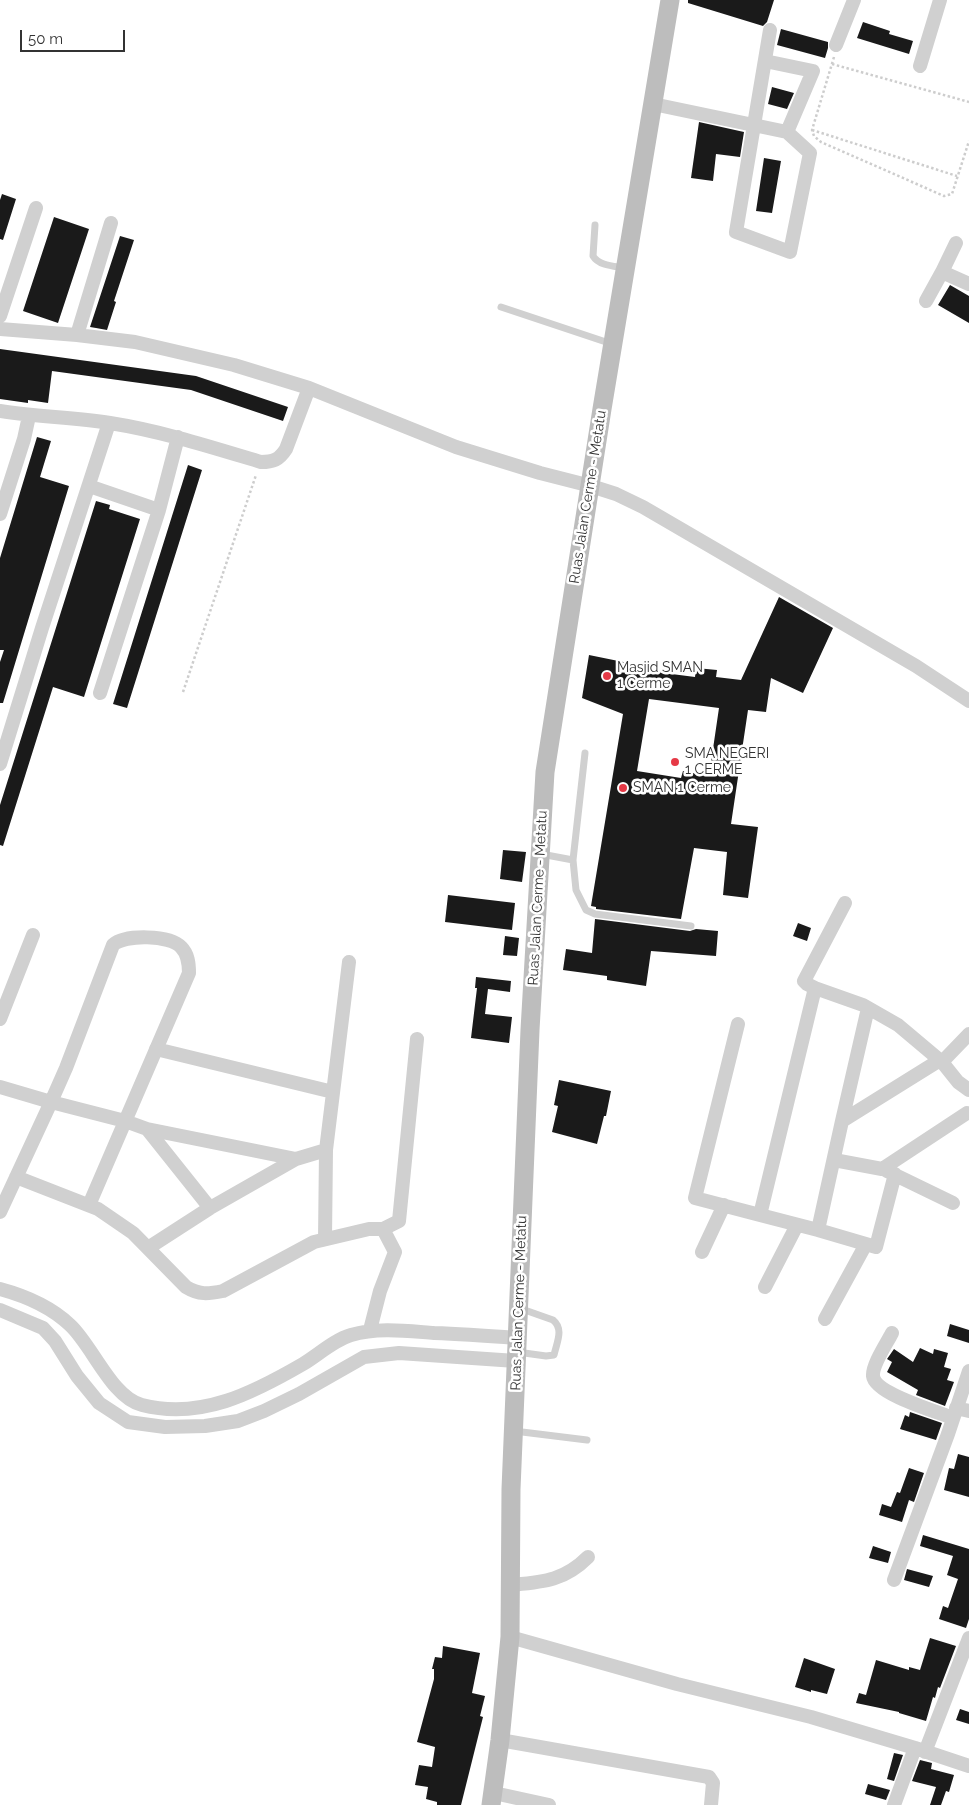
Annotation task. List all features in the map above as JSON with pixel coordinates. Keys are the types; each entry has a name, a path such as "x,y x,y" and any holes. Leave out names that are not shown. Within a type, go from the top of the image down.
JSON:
{"main road":[{"name":"Ruas Jalan Cerme - Metatu","path":"493,1799 510,1636 511,1489 518,1308 530,1030 545,772 612,344 670,0"}],"street":[{"path":"836,45 854,0"},
{"path":"920,66 940,0"},
{"path":"653,104 754,125 788,132 810,153 790,252 736,232 754,125 765,61 770,30"},
{"path":"765,61 813,71 788,132"},
{"path":"0,316 36,208"},
{"path":"77,335 111,222"},
{"path":"926,301 956,243"},
{"path":"942,272 969,284"},
{"path":"0,329 77,335 144,344 234,365 309,388 456,447 616,494 658,515 916,666 969,700"},
{"path":"0,411 29,416 109,423 178,437 261,462 273,462 282,457 286,449 309,388"},
{"path":"0,514 24,439 29,416"},
{"path":"0,764 109,423"},
{"path":"100,693 158,510 178,437"},
{"path":"89,486 158,510"},
{"path":"845,903 804,983 868,1008 898,1026 941,1061 958,1082 969,1090"},
{"path":"0,1019 33,935"},
{"path":"0,1212 66,1068 114,944 119,940 130,938 173,942 180,946 186,954 189,963 189,973 89,1205"},
{"path":"325,1239 326,1150 349,962"},
{"path":"760,1215 815,988"},
{"path":"818,1230 868,1008"},
{"path":"738,1024 696,1198 876,1247 896,1174"},
{"path":"842,1121 941,1061 969,1034"},
{"path":"16,1177 98,1209 133,1233 186,1287 194,1292 206,1294 223,1291 314,1242 369,1229 384,1229 399,1220 417,1039"},
{"path":"156,1049 333,1092"},
{"path":"0,1087 125,1121 147,1129 296,1159"},
{"path":"882,1169 966,1113"},
{"path":"147,1129 210,1208"},
{"path":"148,1248 210,1208 296,1159 326,1150"},
{"path":"834,1160 882,1169 896,1174 953,1203"},
{"path":"702,1252 724,1205"},
{"path":"765,1286 797,1225"},
{"path":"370,1330 380,1291 395,1252 384,1229"},
{"path":"825,1319 866,1244"},
{"path":"0,1289 45,1306 71,1326 124,1395 140,1405 164,1408 209,1407 240,1397 349,1335 370,1330 398,1330 517,1350"},
{"path":"0,1310 43,1328 55,1341 99,1403 128,1422 165,1427 205,1426 238,1420 275,1406 364,1357 399,1352 517,1350"},
{"path":"892,1333 876,1364 873,1375 875,1381 904,1400 959,1412"},
{"path":"294,1368 305,1390"},
{"path":"894,1580 959,1412 969,1371"},
{"path":"265,1384 275,1406"},
{"path":"128,1422 140,1405"},
{"path":"511,1585 549,1581 560,1577 577,1568 588,1557"},
{"path":"510,1636 677,1684 811,1717 969,1766"},
{"path":"894,1805 969,1638"},
{"path":"500,1740 709,1777 713,1783 710,1805"},
{"path":"493,1799 549,1805"}],"lane":[{"path":"596,224 592,256 594,260 599,263 625,268"},
{"path":"501,308 612,344"},
{"path":"585,753 573,860 576,890 586,910 595,914 691,926"},
{"path":"540,854 573,860"},
{"path":"517,1350 546,1356 554,1354 560,1330 558,1323 553,1320 518,1308"},
{"path":"514,1431 587,1440"}],"path":[{"path":"969,102 832,64 812,130 814,136 821,142 944,196 952,194 969,141"},
{"path":"812,130 957,176"},
{"path":"183,692 261,462"}],"building":[{"path":"688,0 774,0 767,22 763,26 688,3"},
{"path":"863,22 890,31 889,34 913,41 909,54 857,38"},
{"path":"781,29 828,42 825,58 777,45"},
{"path":"772,87 794,93 787,109 768,104"},
{"path":"699,122 744,132 740,157 716,154 713,181 691,178"},
{"path":"764,158 781,161 772,213 756,211"},
{"path":"2,194 16,199 3,240 0,239 0,200"},
{"path":"54,217 89,229 58,323 23,311"},
{"path":"120,236 134,240 114,301 116,302 107,330 90,327"},
{"path":"950,285 969,296 969,323 938,305"},
{"path":"0,349 196,376 288,407 283,421 191,390 52,371 48,403 28,400 28,403 0,399"},
{"path":"37,437 51,441 40,477 69,486 3,703 0,703 0,662 4,650 0,650 0,558"},
{"path":"188,465 202,470 127,708 113,704"},
{"path":"96,501 110,505 109,509 140,519 84,697 53,687 3,846 0,845 0,805"},
{"path":"779,597 833,628 803,693 771,678 766,712 748,710 731,824 758,827 748,898 723,895 727,852 694,848 681,919 596,909 596,907 591,906 623,714 582,698 589,655 643,666 656,672 695,677 696,668 717,670 716,677 741,680","holes":["649,699 719,708 709,776 683,771 681,778 637,771"]},
{"path":"503,850 526,852 522,882 500,879"},
{"path":"448,895 515,903 512,930 445,922"},
{"path":"595,919 690,931 696,929 718,931 716,956 651,951 646,986 607,980 607,976 563,970 566,949 592,953"},
{"path":"798,923 811,928 807,941 793,936"},
{"path":"505,936 519,938 517,956 503,955"},
{"path":"476,977 511,981 510,992 488,989 485,1014 512,1017 509,1043 471,1038 477,988 475,988"},
{"path":"559,1080 611,1091 606,1116 604,1116 597,1144 552,1132 558,1106 554,1105"},
{"path":"950,1324 969,1330 969,1343 947,1336"},
{"path":"920,1348 933,1354 934,1349 948,1353 944,1367 951,1369 947,1380 954,1382 945,1406 916,1395 918,1390 887,1372 892,1362 887,1359 894,1349 913,1362"},
{"path":"910,1412 942,1423 936,1440 900,1429 905,1415 909,1417"},
{"path":"958,1454 969,1457 969,1497 944,1490 949,1468 954,1469"},
{"path":"909,1468 924,1473 914,1502 909,1500 902,1522 879,1515 882,1504 891,1507 897,1492 900,1493"},
{"path":"923,1535 969,1549 969,1619 966,1628 939,1619 943,1606 948,1608 958,1579 947,1575 953,1556 920,1546"},
{"path":"873,1546 891,1552 888,1563 869,1558"},
{"path":"907,1569 933,1576 929,1587 904,1580"},
{"path":"930,1638 956,1646 940,1688 938,1687 935,1698 933,1697 926,1721 899,1712 856,1703 859,1693 866,1695 876,1660 909,1670 909,1667 920,1670"},
{"path":"443,1646 480,1653 472,1693 485,1696 480,1716 483,1717 461,1805 437,1805 437,1802 426,1799 428,1787 415,1785 419,1765 432,1767 435,1747 417,1742 434,1679 434,1669 432,1669 435,1657 442,1658"},
{"path":"804,1658 835,1669 827,1694 795,1687"},
{"path":"960,1709 969,1712 969,1724 956,1720"},
{"path":"894,1753 903,1755 894,1781 887,1779"},
{"path":"920,1760 932,1763 931,1769 954,1775 949,1792 946,1791 941,1805 930,1805 936,1787 912,1781"},
{"path":"868,1784 890,1790 886,1800 865,1794"}],"place":[{"name":"Masjid SMAN 1 Cerme","path":"607,676"},
{"name":"SMA NEGERI 1 CERME","path":"675,762"},
{"name":"SMAN 1 Cerme","path":"623,788"}]}
